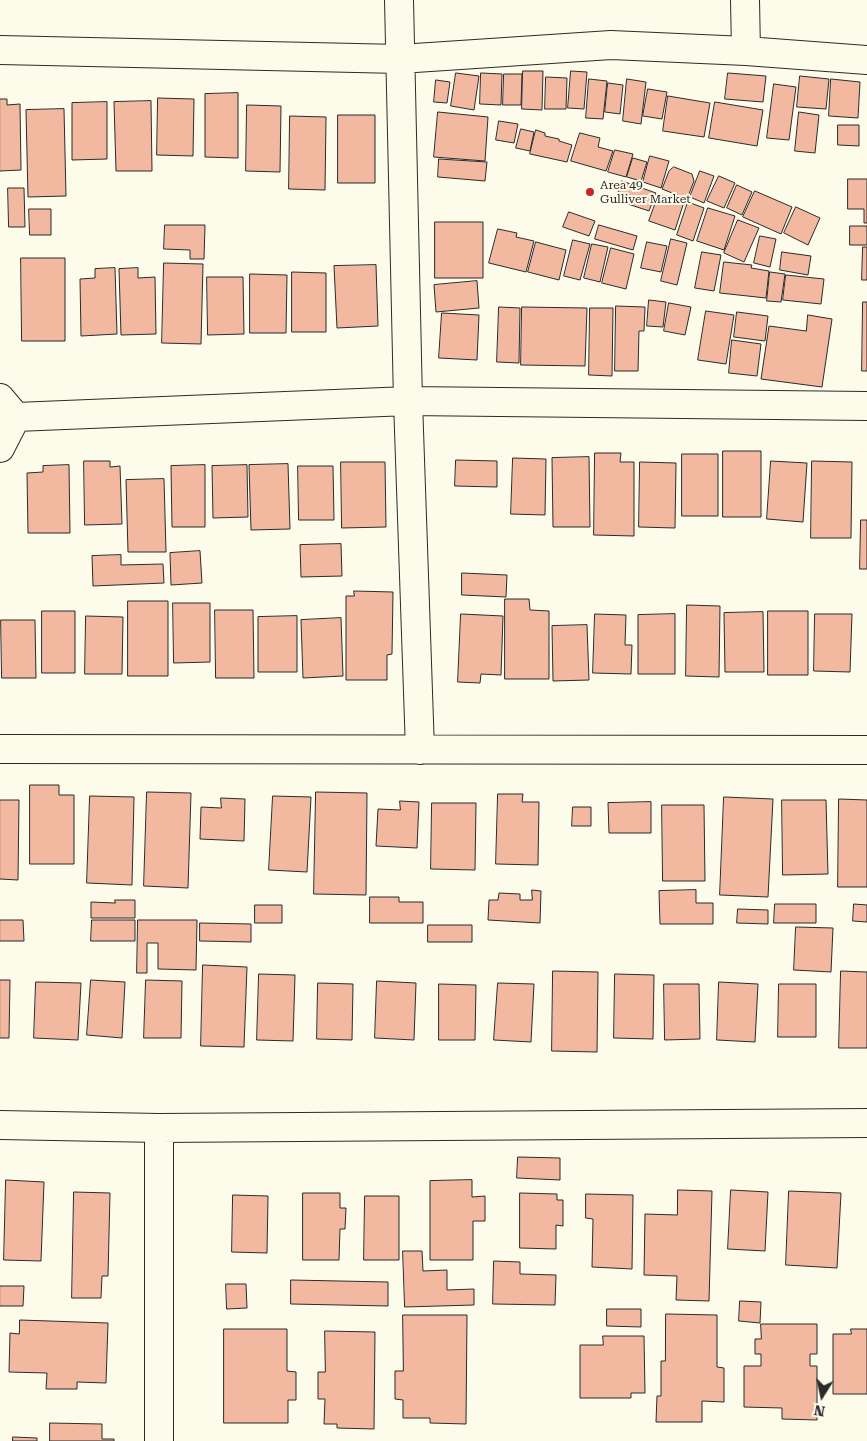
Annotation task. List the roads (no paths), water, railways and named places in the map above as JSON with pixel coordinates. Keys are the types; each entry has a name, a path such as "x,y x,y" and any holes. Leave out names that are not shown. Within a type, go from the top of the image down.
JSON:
{"street":[{"path":"398,0 408,401 420,750"},
{"path":"745,0 746,50"},
{"path":"0,50 400,59 611,45 746,50 867,60"},
{"path":"0,448 8,408 408,401 867,406"},
{"path":"0,749 867,750"},
{"path":"0,1125 159,1128 867,1123"},
{"path":"159,1128 159,1441"}],"place":[{"name":"Area 49 Gulliver Market","path":"590,192"}]}
